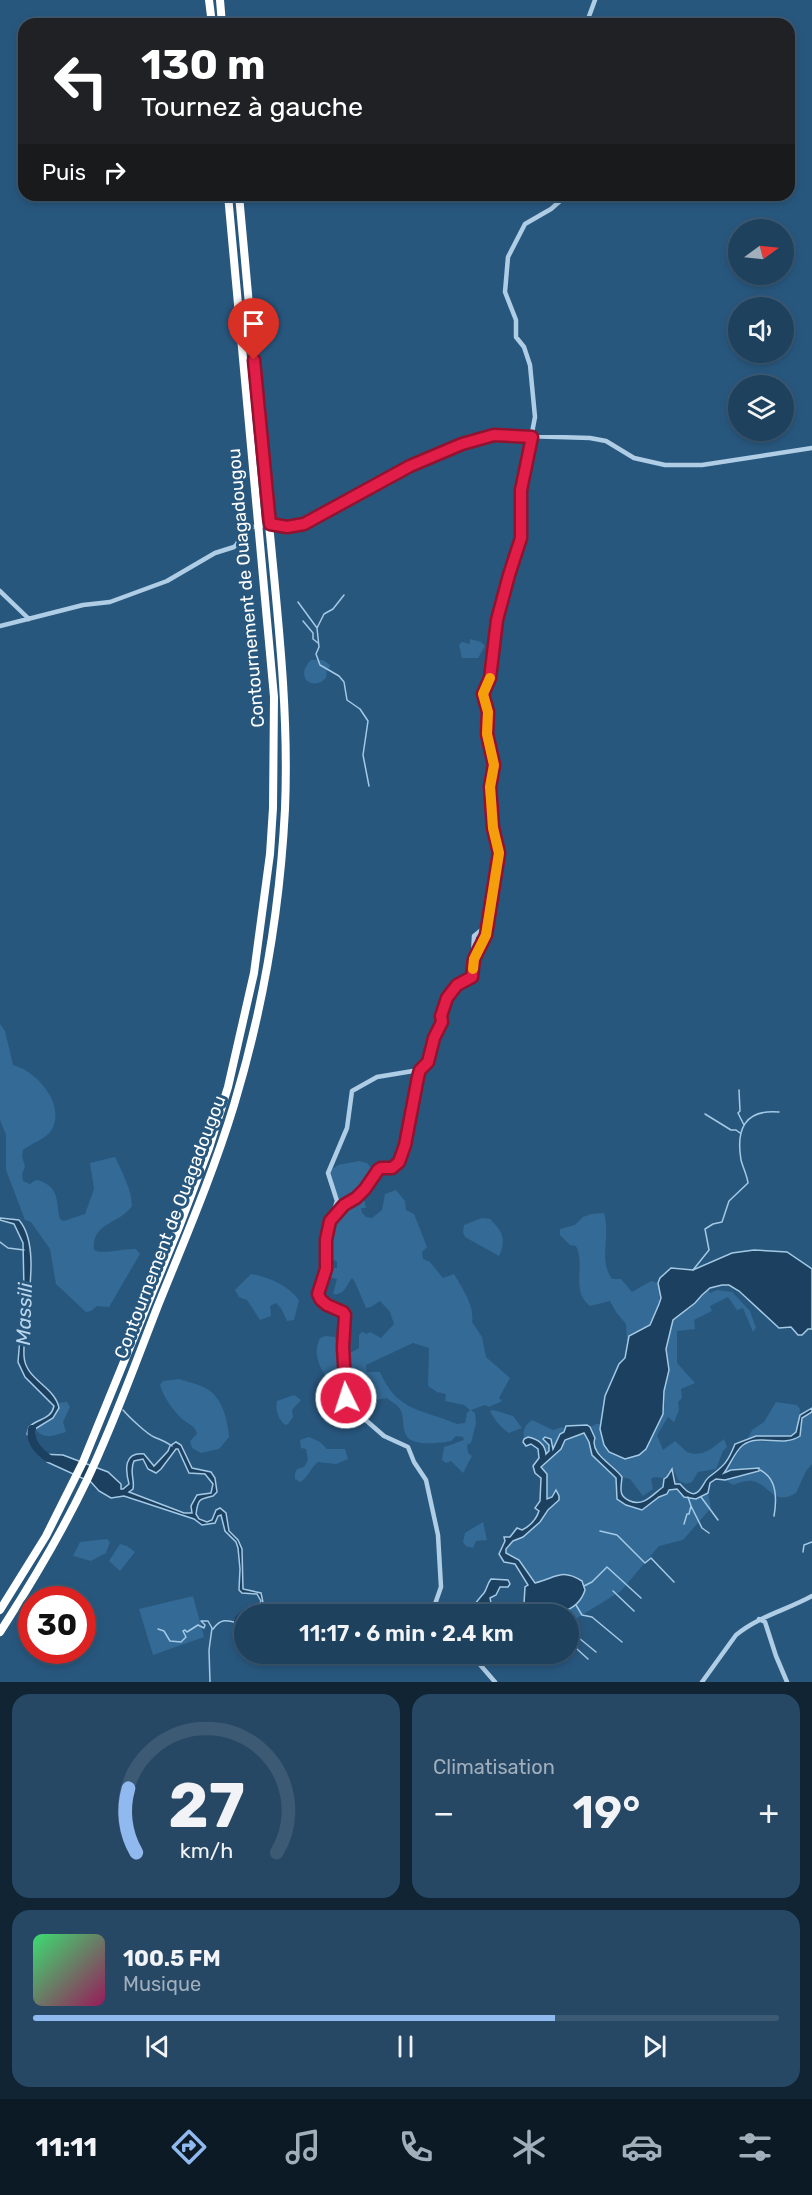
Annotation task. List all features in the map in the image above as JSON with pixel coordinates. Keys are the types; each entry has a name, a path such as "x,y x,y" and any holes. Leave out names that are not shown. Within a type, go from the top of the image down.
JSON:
{"highway":[{"path":"209,0 211,18"},
{"path":"220,0 222,18"},
{"name":"Contournement de Ouagadougou","path":"0,1610 46,1536 76,1477 109,1402 209,1148 228,1087 254,973 270,854 274,750 273,687 229,201"},
{"name":"Contournement de Ouagadougou","path":"0,1632 26,1591 86,1482 116,1415 217,1158 238,1089 264,980 280,872 285,808 285,694 239,201"}],"street":[{"path":"588,18 595,0"},
{"path":"474,959 486,935 499,853 493,828 490,787 494,765 487,734 488,712 483,694 490,678 497,620 521,538 521,490 535,417 530,364 524,347 516,337 516,320 505,292 508,256 525,224 560,201"},
{"path":"0,626 83,605 110,602 168,580 215,553 234,547 247,528 270,524 287,527 304,524 410,466 462,444 494,435 590,438 606,441 634,458 665,465 702,465 812,448"},
{"path":"0,591 30,619"},
{"path":"333,1216 365,1189 378,1170 392,1168 399,1162 408,1134 420,1070 428,1062 434,1038 442,1022 441,1016 447,998 457,985 472,977 474,936 489,921"},
{"path":"420,1070 377,1077 352,1091 347,1128 328,1173 337,1201 326,1240 326,1269 318,1294 321,1300 345,1315 343,1347 346,1398 353,1409 384,1436 408,1447 414,1462 426,1480 435,1517 440,1553 441,1591 435,1604"},
{"path":"702,1682 736,1635 759,1619 812,1596"},
{"path":"759,1619 765,1622 776,1656 788,1682"},
{"path":"479,1664 495,1682"}],"shaded area":[{"path":"470,639 481,642 485,646 478,658 462,658 459,645 462,642 470,644"},
{"path":"311,660 323,660 330,665 326,678 321,682 311,683 305,677 306,666"},
{"path":"0,1024 5,1031 13,1065 22,1068 39,1081 46,1089 55,1108 51,1131 23,1150 25,1167 22,1174 23,1181 30,1184 39,1180 48,1185 55,1193 60,1219 64,1221 85,1214 94,1189 90,1163 115,1157 126,1181 132,1206 101,1229 94,1241 94,1250 103,1252 136,1249 140,1254 109,1307 97,1306 86,1312 56,1284 50,1249 31,1222 25,1220 6,1170 6,1135 0,1120"},
{"path":"359,1161 367,1163 376,1174 357,1198 364,1199 366,1208 361,1208 366,1217 372,1218 382,1210 385,1194 396,1190 405,1201 406,1210 414,1214 427,1247 422,1252 423,1259 430,1262 443,1278 454,1274 470,1303 472,1322 482,1337 486,1357 510,1378 499,1398 502,1401 489,1407 485,1405 471,1410 475,1413 476,1423 471,1443 467,1445 468,1453 472,1456 463,1473 451,1461 446,1463 442,1460 444,1447 464,1440 463,1437 456,1436 451,1441 440,1443 414,1441 406,1435 399,1407 387,1398 375,1400 372,1409 364,1414 351,1394 348,1379 348,1354 359,1348 359,1335 362,1332 367,1334 370,1332 381,1338 394,1324 390,1312 380,1301 366,1308 352,1278 342,1292 333,1294 337,1279 329,1277 332,1268 337,1268 337,1261 325,1258 328,1226 341,1212 330,1175 331,1170 338,1165","holes":["413,1343 429,1348 428,1386 437,1392 446,1394 445,1401 464,1405 470,1410 465,1423 457,1424 412,1407 394,1395 380,1372 367,1372 366,1365"]},
{"path":"604,1213 605,1256 612,1279 621,1279 632,1292 651,1281 658,1283 659,1301 654,1319 646,1327 629,1336 627,1344 626,1324 610,1301 590,1306 584,1300 579,1285 579,1253 576,1246 570,1245 560,1235 560,1229 575,1225 583,1217"},
{"path":"482,1218 490,1219 500,1231 503,1245 499,1256 465,1237 464,1225"},
{"path":"251,1274 277,1283 299,1300 294,1320 287,1321 276,1303 270,1306 271,1316 260,1320 247,1300 239,1297 235,1290"},
{"path":"708,1290 710,1293 717,1290 732,1292 750,1311 756,1328 753,1332 743,1308 737,1310 728,1297 710,1306 712,1311 694,1320 695,1329 677,1331 677,1363 695,1383 681,1389 682,1398 678,1402 679,1410 674,1422 668,1417 657,1435 663,1450 675,1441 687,1452 694,1454 711,1449 724,1439 727,1447 716,1469 698,1472 692,1482 686,1484 678,1480 674,1470 668,1472 667,1477 651,1479 653,1489 643,1496 630,1479 622,1477 595,1450 590,1427 601,1424 600,1429 652,1435 663,1414 665,1403 664,1391 669,1370 666,1349 669,1329 673,1319"},
{"path":"335,1337 342,1361 340,1362 341,1376 333,1382 329,1381 323,1371 317,1355 320,1338"},
{"path":"179,1379 207,1389 220,1403 226,1417 229,1437 219,1449 201,1453 192,1448 190,1441 197,1434 196,1431 175,1411 160,1385 163,1381"},
{"path":"294,1395 301,1400 292,1410 293,1417 285,1425 278,1414 277,1401"},
{"path":"67,1402 70,1407 63,1422 66,1432 45,1436 35,1429 48,1422 59,1408 58,1403"},
{"path":"776,1402 797,1405 800,1409 798,1426 794,1434 781,1438 748,1438 752,1430 764,1422"},
{"path":"490,1411 513,1416 522,1428 509,1433 493,1417"},
{"path":"812,1412 812,1464 806,1471 796,1493 782,1497 752,1481 733,1485 725,1480 759,1471 723,1473 741,1446 755,1441 784,1442 801,1430 802,1418"},
{"path":"532,1420 553,1430 562,1427 565,1430 560,1434 553,1449 552,1443 544,1439 549,1445 549,1451 545,1454 528,1437 524,1439 525,1428"},
{"path":"584,1433 592,1455 616,1478 617,1498 626,1505 642,1510 669,1490 677,1489 684,1497 692,1498 708,1493 711,1508 683,1540 659,1546 621,1591 579,1617 579,1604 576,1604 582,1581 563,1574 535,1583 519,1560 506,1554 506,1549 533,1529 559,1500 553,1493 552,1497 547,1499 547,1474 541,1467 561,1449 565,1439"},
{"path":"309,1437 320,1442 327,1449 345,1449 348,1459 336,1464 318,1462 300,1482 295,1479 295,1473 297,1469 304,1467 308,1460 306,1449 301,1448 300,1440"},
{"path":"483,1522 487,1540 476,1541 473,1548 466,1546 463,1542 465,1533"},
{"path":"107,1539 110,1542 106,1553 91,1561 73,1556 80,1542"},
{"path":"120,1544 135,1552 120,1571 109,1561"},
{"path":"193,1596 204,1637 153,1655 139,1609"}],"water":[{"path":"0,1218 19,1220 26,1233 31,1266 24,1356 29,1371 52,1394 59,1408 53,1418 35,1429 32,1439 27,1434 29,1427 50,1414 54,1406 25,1377 18,1362 24,1290 23,1243 14,1224 0,1220"},
{"path":"754,1250 787,1252 812,1269 812,1329 798,1335 791,1327 779,1328 739,1291 729,1285 710,1288 673,1320 666,1349 669,1370 664,1391 663,1414 646,1449 639,1455 625,1459 609,1452 604,1445 600,1429 605,1396 619,1364 625,1358 629,1336 650,1325 661,1298 658,1283 660,1278 671,1268 693,1270 732,1253"},
{"path":"812,1408 812,1412 802,1418 800,1436 786,1441 756,1440 749,1442 738,1451 724,1473 731,1470 759,1468 759,1471 725,1480 716,1479 710,1483 708,1493 696,1499 684,1497 677,1489 669,1490 667,1494 642,1510 626,1505 617,1499 616,1478 592,1455 584,1433 565,1440 561,1449 541,1467 547,1474 547,1499 552,1497 556,1490 559,1500 540,1522 523,1537 513,1541 506,1549 506,1553 519,1560 535,1583 558,1575 569,1575 582,1581 585,1590 576,1604 524,1604 525,1587 528,1585 515,1564 504,1562 499,1554 505,1541 504,1537 510,1537 517,1528 522,1530 528,1527 539,1511 535,1508 540,1501 541,1478 535,1473 533,1466 539,1458 538,1449 531,1444 526,1446 524,1439 528,1437 538,1441 543,1445 546,1454 549,1451 549,1445 543,1439 545,1437 551,1439 553,1449 566,1426 587,1425 595,1438 594,1444 599,1454 622,1477 621,1492 624,1497 630,1501 640,1502 648,1499 663,1487 664,1479 672,1469 675,1484 680,1484 689,1493 696,1493 707,1479 725,1463 735,1444 756,1436 791,1436 796,1432 800,1415"},
{"path":"176,1442 181,1445 192,1468 211,1472 215,1478 217,1492 213,1496 200,1500 196,1514 199,1519 207,1522 212,1520 216,1510 220,1508 226,1513 229,1531 238,1540 242,1549 243,1589 261,1593 263,1604 260,1604 261,1601 257,1594 242,1593 239,1590 238,1548 236,1542 225,1531 221,1515 215,1523 202,1525 194,1519 124,1496 111,1498 99,1491 91,1482 47,1462 41,1454 63,1455 108,1472 121,1484 121,1489 123,1489 129,1484 127,1467 129,1459 137,1454 144,1454 154,1466 170,1446","holes":["178,1449 189,1473 205,1474 213,1484 211,1493 197,1495 191,1506 192,1513 184,1513 129,1492 133,1489 134,1461 143,1459 148,1469 156,1473"]},
{"path":"491,1579 508,1580 510,1584 508,1587 500,1587 496,1595 490,1598 491,1604 476,1604 485,1591"}],"waterway":[{"path":"317,628 324,614 333,609 344,595"},
{"path":"298,602 317,628 319,647 316,654 320,665 339,676 344,682 347,700 360,709 368,721 363,755 369,786"},
{"path":"303,621 313,633 313,639 318,643"},
{"path":"739,1090 740,1111 738,1113 744,1125"},
{"path":"693,1270 709,1250 705,1229 722,1222 729,1201 748,1183 740,1149 740,1139 745,1124 758,1114 779,1112"},
{"path":"705,1114 740,1133"},
{"path":"0,1242 8,1248 24,1250"},
{"path":"123,1410 147,1432 172,1446"},
{"name":"Massili","path":"32,1429 31,1434 35,1446 48,1458"},
{"path":"760,1470 770,1478 773,1484 774,1516"},
{"path":"684,1524 691,1506 688,1497"},
{"path":"701,1497 718,1520"},
{"path":"691,1506 702,1528 709,1533"},
{"path":"600,1531 617,1535 645,1563 651,1558 674,1582"},
{"path":"803,1552 804,1545 812,1542"},
{"path":"584,1586 592,1582 607,1567 641,1598"},
{"path":"613,1591 634,1611"},
{"path":"579,1610 582,1615 592,1617 622,1642"},
{"path":"158,1629 164,1631 170,1641 181,1642 186,1637 183,1631 187,1632 198,1625 204,1628 205,1625 201,1621 208,1621 212,1628 209,1650 210,1682"},
{"path":"213,1629 224,1621 234,1622"},
{"path":"579,1638 596,1652"},
{"path":"579,1651 588,1659"}],"slow traffic":[{"path":"473,969 474,959 486,935 499,853 493,828 490,787 494,765 487,734 488,712 483,694 490,678"}],"route":[{"path":"254,360 270,524 287,527 304,524 410,466 462,444 494,435 532,437 521,490 521,538 497,620 489,684 483,694 488,712 487,734 494,765 490,787 493,828 499,853 486,935 474,959 472,977 457,985 447,998 441,1016 441,1026 434,1038 428,1062 420,1070 408,1134 399,1162 395,1167 378,1170 365,1189 333,1216 328,1229 326,1269 318,1294 327,1305 345,1315 343,1347 346,1398"}]}
